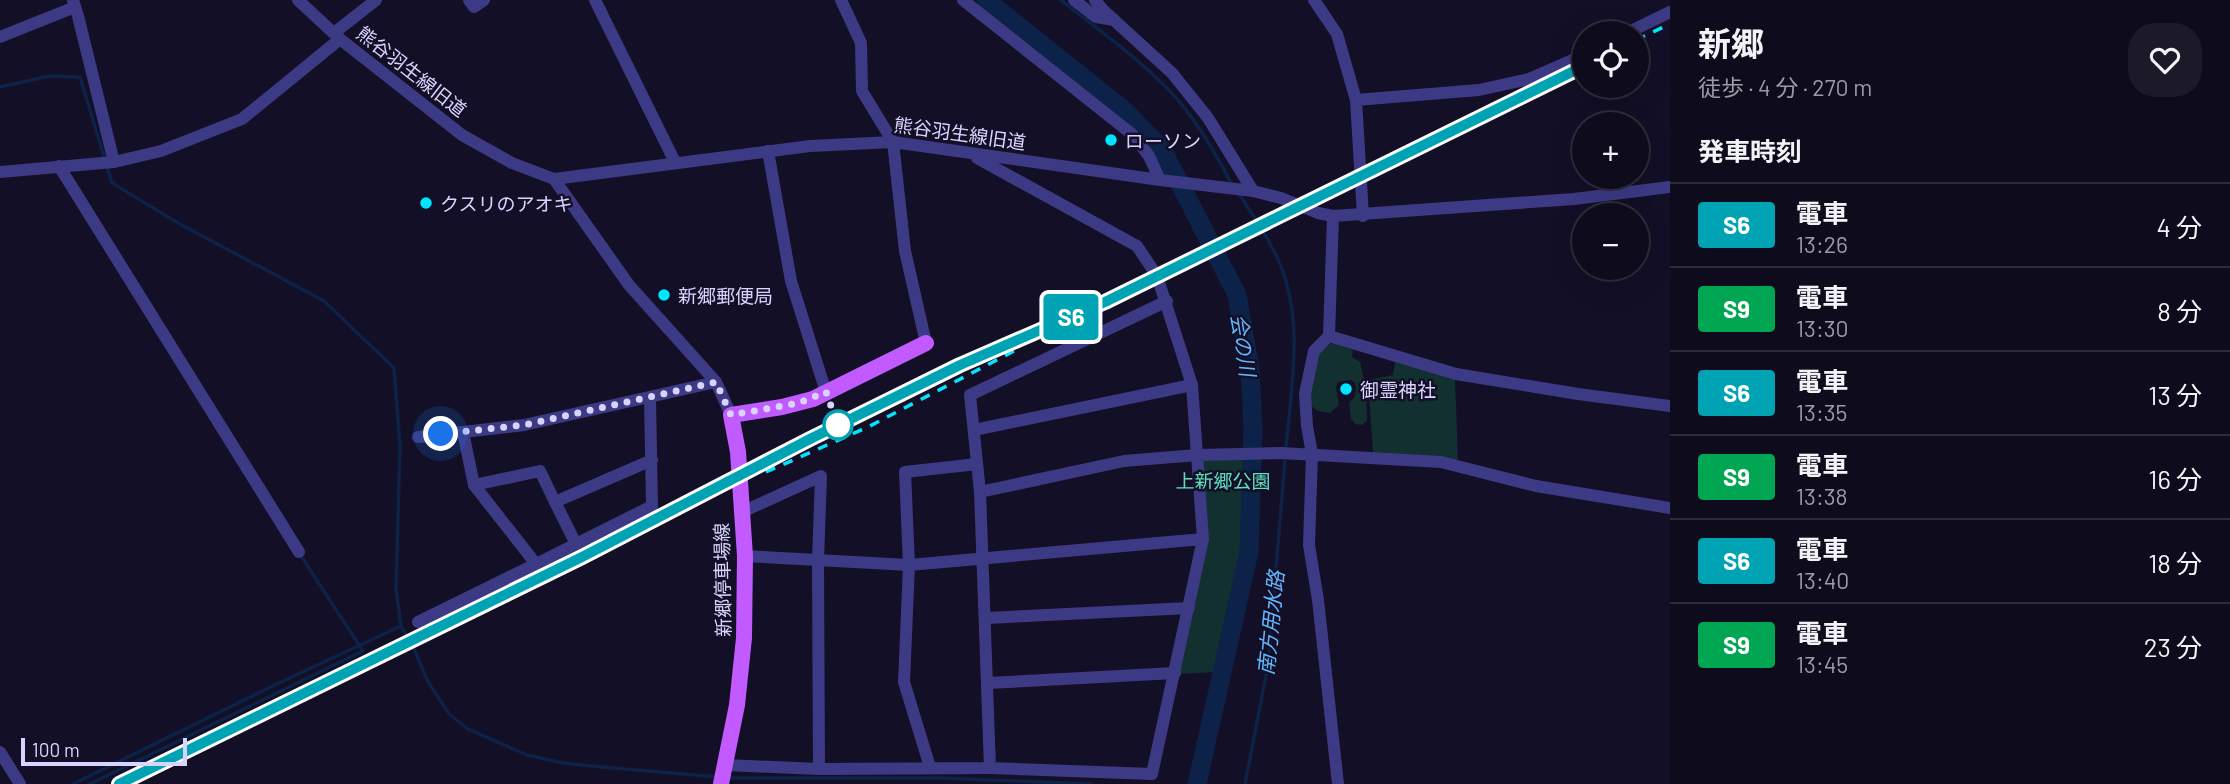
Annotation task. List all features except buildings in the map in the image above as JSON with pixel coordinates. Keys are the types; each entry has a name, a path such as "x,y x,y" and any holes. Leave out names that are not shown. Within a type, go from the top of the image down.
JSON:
{"main road":[{"path":"731,415 799,403 926,343"},
{"name":"新郷停車場線","path":"721,784 741,676 745,556 738,452 731,415"}],"street":[{"name":"熊谷羽生線旧道","path":"298,0 337,36 482,148 554,179 675,162 840,144 893,142 1253,191 1334,216 1574,199 1670,187"},
{"path":"0,172 114,162 161,150 242,119 376,0"},
{"path":"469,0 474,7 484,0"},
{"path":"595,0 675,162"},
{"path":"841,0 861,43 862,92 893,142 905,251 926,343"},
{"path":"963,0 1133,135 1149,156 1160,180"},
{"path":"1074,0 1096,17 1115,21"},
{"path":"1095,0 1172,73 1208,118 1253,191"},
{"path":"1314,0 1337,34 1356,100 1363,216"},
{"path":"0,37 74,3 114,162"},
{"path":"1649,22 1670,12"},
{"path":"1356,100 1479,90 1529,79 1572,60"},
{"path":"768,152 792,281 826,392"},
{"path":"726,765 819,769 990,768 1152,774 1203,539 1192,385 1167,301 1157,276 1137,246 970,153"},
{"path":"60,166 299,552"},
{"path":"554,179 629,285 716,382 731,415"},
{"path":"1334,216 1329,336 1314,351 1305,394 1312,454 1309,545 1339,784"},
{"path":"990,768 980,492 970,395 1167,301"},
{"path":"1329,336 1455,374 1670,407"},
{"path":"418,437 524,425 716,382"},
{"path":"974,430 1192,385"},
{"path":"418,622 652,506 650,397"},
{"path":"463,432 474,485 536,564"},
{"path":"980,492 1124,461 1251,453 1312,454 1441,462 1536,486 1670,508"},
{"path":"555,502 652,460"},
{"path":"930,767 904,682 909,565 905,472 977,464"},
{"path":"474,485 540,471 576,544"},
{"path":"742,512 821,476 818,560 819,769"},
{"path":"745,556 909,565 1203,539"},
{"path":"986,618 1189,608"},
{"path":"988,683 1175,673"},
{"path":"0,752 20,784"}],"green space":[{"path":"1332,343 1353,350 1352,357 1360,362 1366,388 1367,421 1362,425 1355,424 1351,419 1349,403 1355,396 1356,389 1351,380 1338,382 1336,387 1339,405 1330,413 1318,411 1311,406 1310,394 1319,353"},
{"path":"1395,362 1455,378 1458,462 1373,453 1368,380 1393,375"},
{"name":"上新郷公園","path":"1245,455 1245,535 1242,560 1216,672 1178,674 1206,539 1200,458"}],"waterway":[{"name":"会の川","path":"986,0 1125,111 1162,149 1237,295 1250,369 1253,428 1249,552 1197,784"},
{"name":"南方用水路","path":"1061,0 1131,55 1170,91 1203,134 1230,181"},
{"path":"0,87 49,76 80,77 112,183 178,223 324,301 394,368 400,446 396,590 401,626 427,680 449,714 468,729 527,755 563,763 719,777"},
{"name":"南方用水路","path":"1240,195 1276,255 1291,301 1294,349 1286,447"},
{"name":"南方用水路","path":"1245,784 1268,665 1285,460"},
{"path":"90,784 363,651 301,556"},
{"path":"73,784 401,626"},
{"path":"727,778 938,778 1092,784"}],"railway":[{"path":"1649,34 1670,24"},
{"path":"119,784 582,557 960,365 1105,302 1572,72"},
{"path":"766,472 868,427 1014,351"}],"train":[{"name":"S6","path":"119,784 582,557 960,365 1105,302 1572,72"}],"place":[{"name":"ローソン","path":"1111,140"},
{"name":"クスリのアオキ","path":"426,203"},
{"name":"新郷郵便局","path":"664,295"},
{"name":"御霊神社","path":"1346,389"}],"route":[{"path":"441,434 524,425 716,382 731,415 799,403 826,392 838,425"}]}
